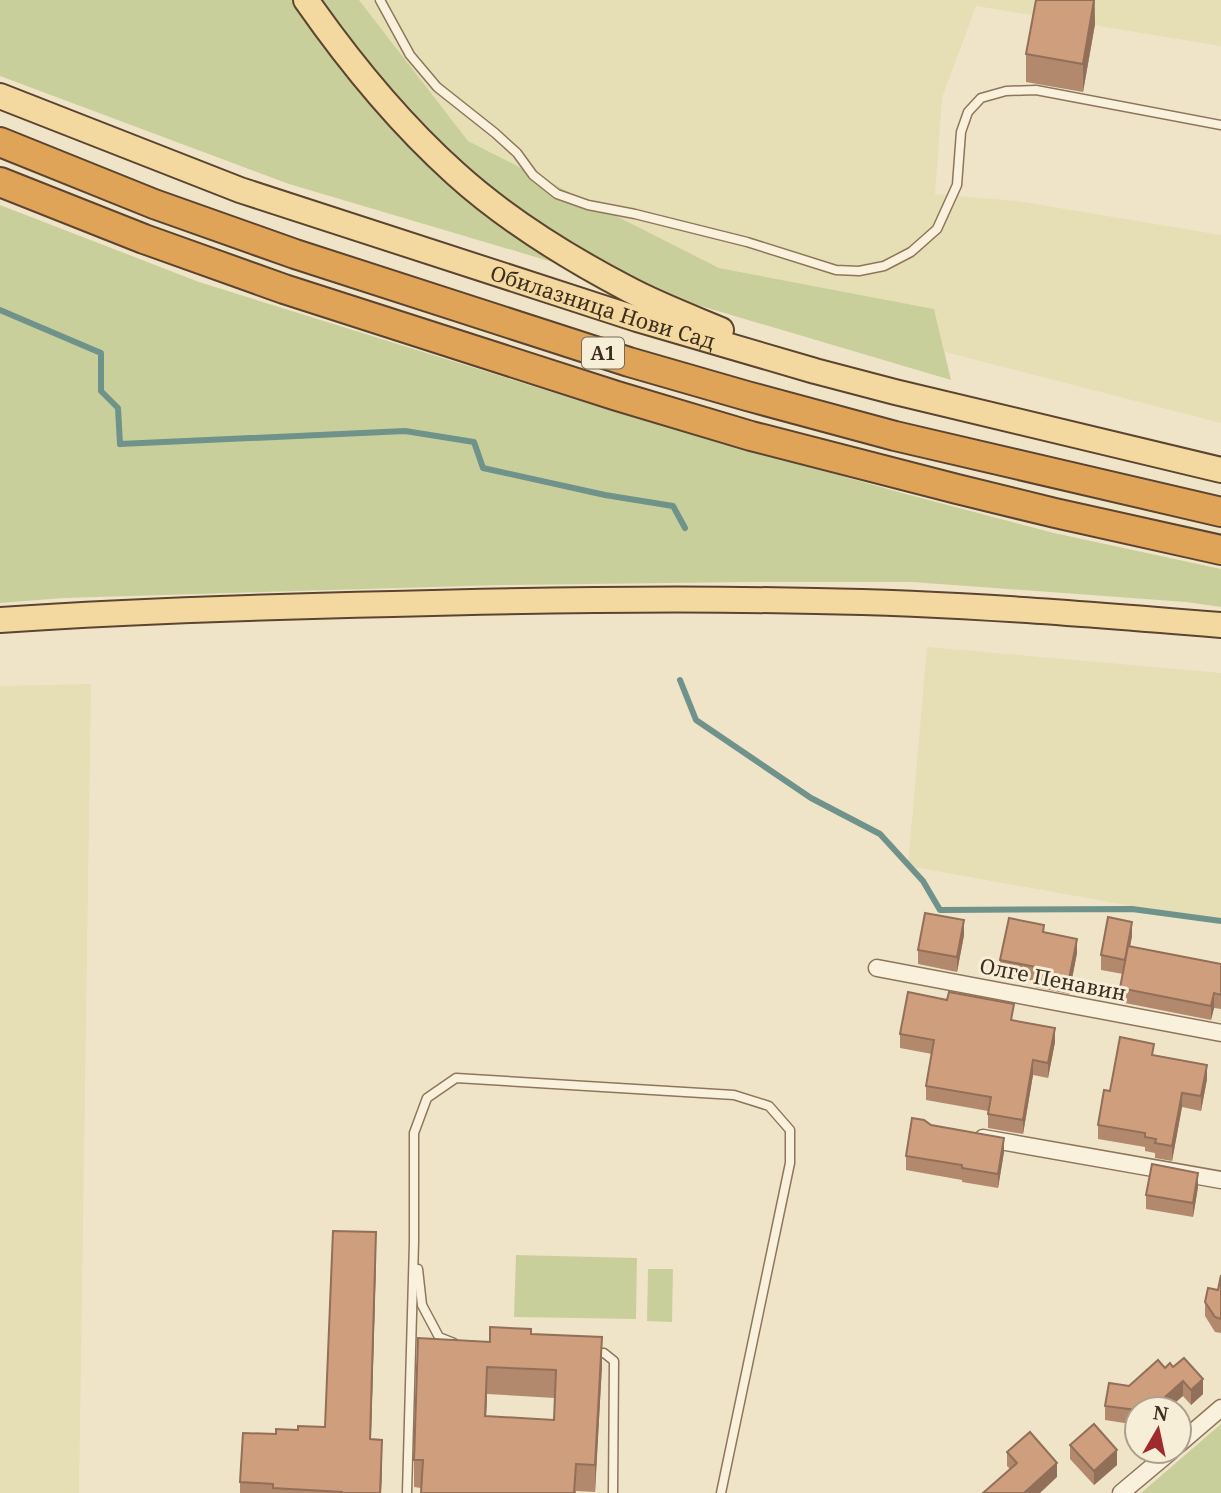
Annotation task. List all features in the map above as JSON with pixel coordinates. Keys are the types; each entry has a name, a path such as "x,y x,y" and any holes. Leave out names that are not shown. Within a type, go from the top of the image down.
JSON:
{"highway":[{"name":"A1","path":"0,142 154,204 295,254 629,362 895,436 1221,512"},
{"name":"A1","path":"0,182 145,239 271,284 617,396 751,436 957,489 1221,550"}],"main road":[{"path":"306,0 339,46 396,115 456,174 522,226 631,291 815,371"},
{"name":"Обилазница Нови Сад","path":"0,96 253,195 636,320 815,371 1221,470"},
{"path":"0,620 216,608 580,600 817,601 920,605 1221,625"}],"street":[{"name":"Олге Пенавин","path":"877,968 1221,1033"},
{"path":"974,1136 1221,1180"},
{"path":"1193,1432 1221,1408"},
{"path":"1121,1493 1154,1465"}],"lane":[{"path":"380,0 410,55 437,87 495,133 517,153 533,175 557,194 588,205 747,242 836,270 859,271 884,266 911,252 937,229 957,185 961,132 968,112 981,98 1006,91 1037,90 1221,125"},
{"path":"407,1493 414,1242 414,1133 427,1098 456,1078 734,1095 769,1106 790,1130 790,1163 721,1493"},
{"path":"414,1242 422,1304 439,1337 463,1347"},
{"path":"578,1352 604,1353 614,1361 613,1493"}],"shaded area":[{"path":"359,0 1221,0 1221,46 976,6 942,98 935,194 1017,201 1221,235 1221,423 945,352 934,309 719,268 468,141"},
{"path":"927,647 1221,673 1221,922 908,866"},
{"path":"91,684 79,1493 0,1493 0,686"}],"green space":[{"path":"0,0 359,0 468,141 719,268 934,309 951,380 289,184 0,76"},
{"path":"0,205 199,282 619,413 1054,533 1221,569 1221,607 1186,602 912,582 502,585 64,598 0,603"},
{"path":"516,1255 637,1258 636,1319 514,1317"},
{"path":"648,1269 673,1269 672,1322 647,1321"},
{"path":"1221,1424 1221,1493 1141,1493 1173,1465 1193,1465 1193,1448"}],"building":[{"path":"1036,0 1094,0 1083,64 1026,54"},
{"path":"925,913 964,920 957,957 918,950"},
{"path":"1108,917 1132,922 1125,960 1101,955"},
{"path":"1009,918 1044,925 1043,932 1077,939 1069,979 1035,973 1036,967 1000,960"},
{"path":"1128,946 1221,964 1221,995 1214,993 1211,1006 1120,988"},
{"path":"908,992 947,1000 949,992 1014,1004 1011,1020 1055,1028 1048,1063 1033,1060 1023,1120 988,1114 991,1097 926,1086 934,1040 900,1034"},
{"path":"1120,1037 1154,1044 1152,1055 1207,1065 1201,1096 1182,1093 1172,1146 1155,1143 1156,1139 1145,1137 1145,1133 1098,1125 1104,1090 1110,1091"},
{"path":"912,1118 924,1120 931,1125 1004,1138 998,1174 906,1156"},
{"path":"1152,1164 1198,1173 1193,1203 1146,1195"},
{"path":"333,1231 376,1232 370,1439 382,1440 380,1493 273,1488 273,1484 240,1482 243,1433 276,1434 276,1429 298,1430 298,1426 325,1427"},
{"path":"1221,1275 1221,1319 1215,1317 1205,1302 1208,1288 1218,1290"},
{"path":"490,1327 531,1329 531,1334 602,1337 595,1465 576,1464 574,1493 421,1493 423,1460 414,1460 418,1338 490,1342","holes":["487,1367 556,1370 554,1420 485,1416"]},
{"path":"1184,1358 1203,1379 1191,1390 1183,1381 1167,1395 1123,1395 1123,1408 1105,1406 1109,1383 1129,1386 1158,1360 1165,1368 1170,1363 1173,1367"},
{"path":"1094,1424 1117,1450 1094,1471 1070,1445"},
{"path":"1030,1432 1057,1463 1024,1493 983,1493 1017,1463 1007,1452"}],"waterway":[{"path":"0,310 101,353 101,391 118,408 120,444 405,431 474,442 483,468 605,495 673,506 685,528"},
{"path":"680,680 696,720 811,798 880,834 923,881 940,910 1132,909 1221,921"}]}
